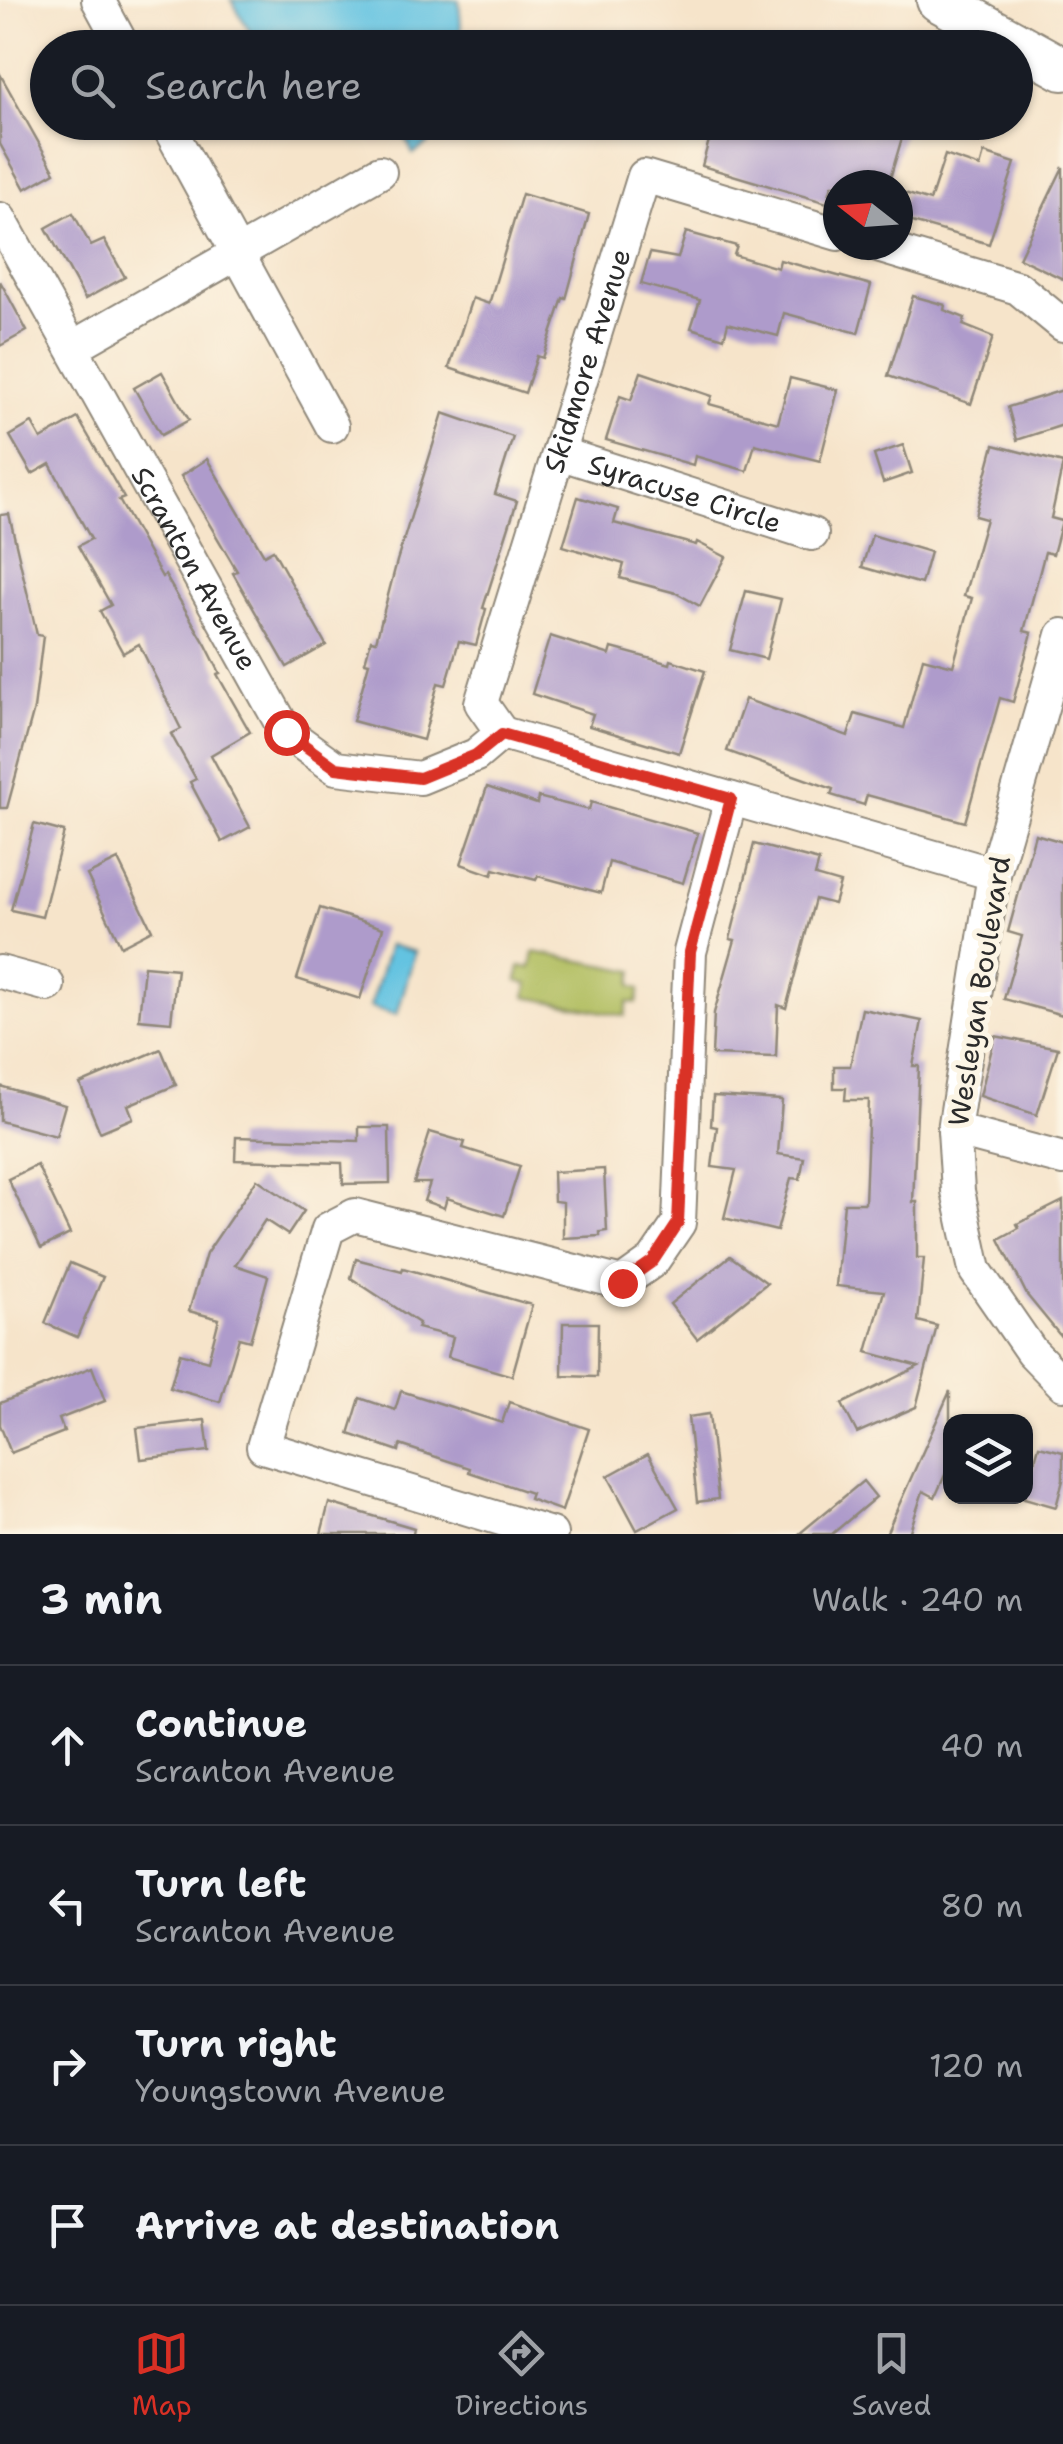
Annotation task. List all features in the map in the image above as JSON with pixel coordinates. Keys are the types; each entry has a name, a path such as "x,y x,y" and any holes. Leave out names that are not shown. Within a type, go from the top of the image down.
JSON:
{"main road":[{"path":"938,0 992,30"},
{"path":"1033,52 1063,69"}],"street":[{"path":"98,0 114,30"},
{"path":"176,140 332,426"},
{"path":"73,347 380,172"},
{"name":"Skidmore Avenue","path":"502,734 481,703 644,176 823,230"},
{"name":"Scranton Avenue","path":"5,240 73,347 286,732 336,768 420,778 476,755 502,734"},
{"path":"913,257 1018,288 1063,324"},
{"name":"Syracuse Circle","path":"560,453 812,534"},
{"name":"Wesleyan Boulevard","path":"1063,635 994,874 954,1130 958,1191 975,1270 1031,1352 1063,1384"},
{"path":"502,734 994,874"},
{"path":"552,1534 263,1447 328,1229 354,1215 622,1283 653,1261 678,1223 690,952 731,799"},
{"path":"0,972 48,985"},
{"path":"954,1130 1063,1159"}],"green space":[{"path":"534,952 634,971 631,986 640,989 637,1003 628,1002 625,1016 526,997 528,984 517,981 520,966 531,968"}],"water":[{"path":"231,0 459,0 460,30 249,30"},
{"path":"407,140 430,140 429,143 413,154"},
{"path":"389,945 415,952 397,1015 370,1007"}],"building":[{"path":"0,74 30,127 30,140 37,140 55,172 25,189 0,144"},
{"path":"709,140 901,140 892,170 823,170 823,202 702,166"},
{"path":"984,153 1015,163 989,244 913,222 913,196 930,201 945,155 980,167"},
{"path":"1063,167 1063,279 1019,258"},
{"path":"522,194 589,214 566,299 563,298 543,358 537,356 525,393 449,368 472,298 489,304"},
{"path":"73,213 91,246 104,240 125,277 85,299 46,228"},
{"path":"686,232 737,246 734,255 778,268 780,260 871,285 858,333 784,313 778,336 728,323 724,338 691,328 700,300 641,284 650,253 678,258"},
{"path":"0,281 27,331 0,346"},
{"path":"913,296 945,305 944,310 965,318 963,325 993,337 971,404 888,376"},
{"path":"162,372 189,420 161,435 134,388"},
{"path":"641,372 712,396 709,404 778,423 790,378 838,390 820,461 755,444 747,471 695,456 693,465 606,440 620,396 631,400"},
{"path":"1063,390 1063,425 1017,440 1008,407"},
{"path":"443,413 513,437 495,494 517,501 483,608 486,609 476,645 459,641 446,685 438,683 423,740 353,721 369,663 365,662 371,640 376,641"},
{"path":"78,418 124,498 119,500 206,645 220,673 217,674 250,732 211,755 250,827 222,842 190,782 196,779 171,734 181,729 139,644 123,653 100,611 111,605 78,546 91,539 50,464 32,474 10,436 32,423 41,439"},
{"path":"903,445 912,473 883,483 874,455"},
{"path":"994,445 1063,463 1051,518 1062,521 1053,554 1045,552 1024,631 1032,633 1013,702 1000,698 965,822 867,795 864,805 831,795 833,789 727,751 745,699 848,736 855,714 904,728 923,658 953,666 972,598 964,596 986,519 975,516"},
{"path":"207,459 264,555 273,550 326,645 287,667 181,476"},
{"path":"578,497 618,509 614,523 696,545 697,542 726,557 700,606 676,593 620,578 624,564 563,546"},
{"path":"9,514 37,635 43,636 34,709 7,808 0,808 0,515"},
{"path":"872,535 930,552 921,584 862,567"},
{"path":"746,591 781,599 766,659 730,650"},
{"path":"550,636 610,655 612,648 705,671 679,753 589,726 593,714 532,694"},
{"path":"487,787 537,804 538,797 589,810 591,802 698,833 683,883 609,862 601,893 538,876 536,880 494,869 492,875 461,864"},
{"path":"34,824 64,832 42,917 11,910"},
{"path":"1035,834 1063,842 1063,1015 1004,999 1022,936 1008,932"},
{"path":"754,844 819,861 815,876 840,883 834,904 815,899 786,1008 778,1005 776,1057 712,1055 714,1013 735,940 730,939"},
{"path":"118,860 152,930 121,946 87,875"},
{"path":"320,908 383,928 360,999 297,979"},
{"path":"144,966 177,969 171,1022 139,1019"},
{"path":"862,1009 922,1021 913,1066 919,1066 913,1202 917,1202 917,1258 924,1258 918,1321 937,1326 916,1407 857,1433 842,1404 919,1366 867,1352 884,1291 836,1286 844,1203 865,1203 869,1100 845,1100 846,1088 834,1088 834,1066 850,1066"},
{"path":"995,1036 1058,1048 1037,1115 980,1096"},
{"path":"161,1049 176,1085 128,1105 133,1118 100,1132 80,1084"},
{"path":"0,1086 65,1105 56,1136 0,1121"},
{"path":"713,1096 782,1100 778,1154 804,1158 800,1179 791,1178 777,1231 724,1218 736,1170 712,1167 717,1127 711,1126"},
{"path":"359,1127 389,1127 390,1183 343,1184 342,1163 235,1160 236,1137 359,1141"},
{"path":"430,1132 465,1142 463,1148 520,1166 504,1216 447,1198 444,1208 424,1201 430,1183 414,1183"},
{"path":"37,1165 70,1234 41,1248 8,1179"},
{"path":"604,1169 607,1231 600,1232 600,1236 563,1238 563,1202 554,1201 553,1172"},
{"path":"257,1179 304,1211 288,1235 265,1220 235,1265 268,1276 250,1341 239,1338 220,1402 170,1388 180,1353 208,1361 219,1319 189,1311 206,1254"},
{"path":"1063,1201 1063,1339 1027,1295 999,1239 1019,1228 1017,1224"},
{"path":"730,1256 767,1283 697,1339 670,1304"},
{"path":"356,1259 402,1271 403,1268 532,1305 512,1376 448,1357 453,1337 417,1328 419,1323 351,1278"},
{"path":"70,1263 103,1277 77,1337 45,1323"},
{"path":"563,1323 598,1323 597,1377 562,1376"},
{"path":"92,1367 105,1401 59,1419 64,1432 11,1453 0,1425 0,1403"},
{"path":"401,1391 502,1423 509,1402 589,1429 562,1511 529,1499 531,1493 469,1472 470,1468 400,1445 399,1451 349,1434 360,1398 395,1410"},
{"path":"950,1391 950,1414 943,1414 943,1479 935,1497 923,1491 909,1534 886,1534"},
{"path":"709,1414 718,1499 697,1502 688,1417"},
{"path":"205,1420 209,1451 141,1459 137,1428"},
{"path":"1039,1446 1063,1452 1063,1480 1056,1507 1033,1501 1033,1467"},
{"path":"648,1454 678,1508 637,1530 608,1476"},
{"path":"863,1481 876,1497 832,1534 799,1534"},
{"path":"329,1503 414,1528 413,1534 321,1534"}],"route":[{"path":"286,732 336,768 420,778 476,755 502,734 731,799 690,952 678,1223 653,1261 622,1283"}]}
